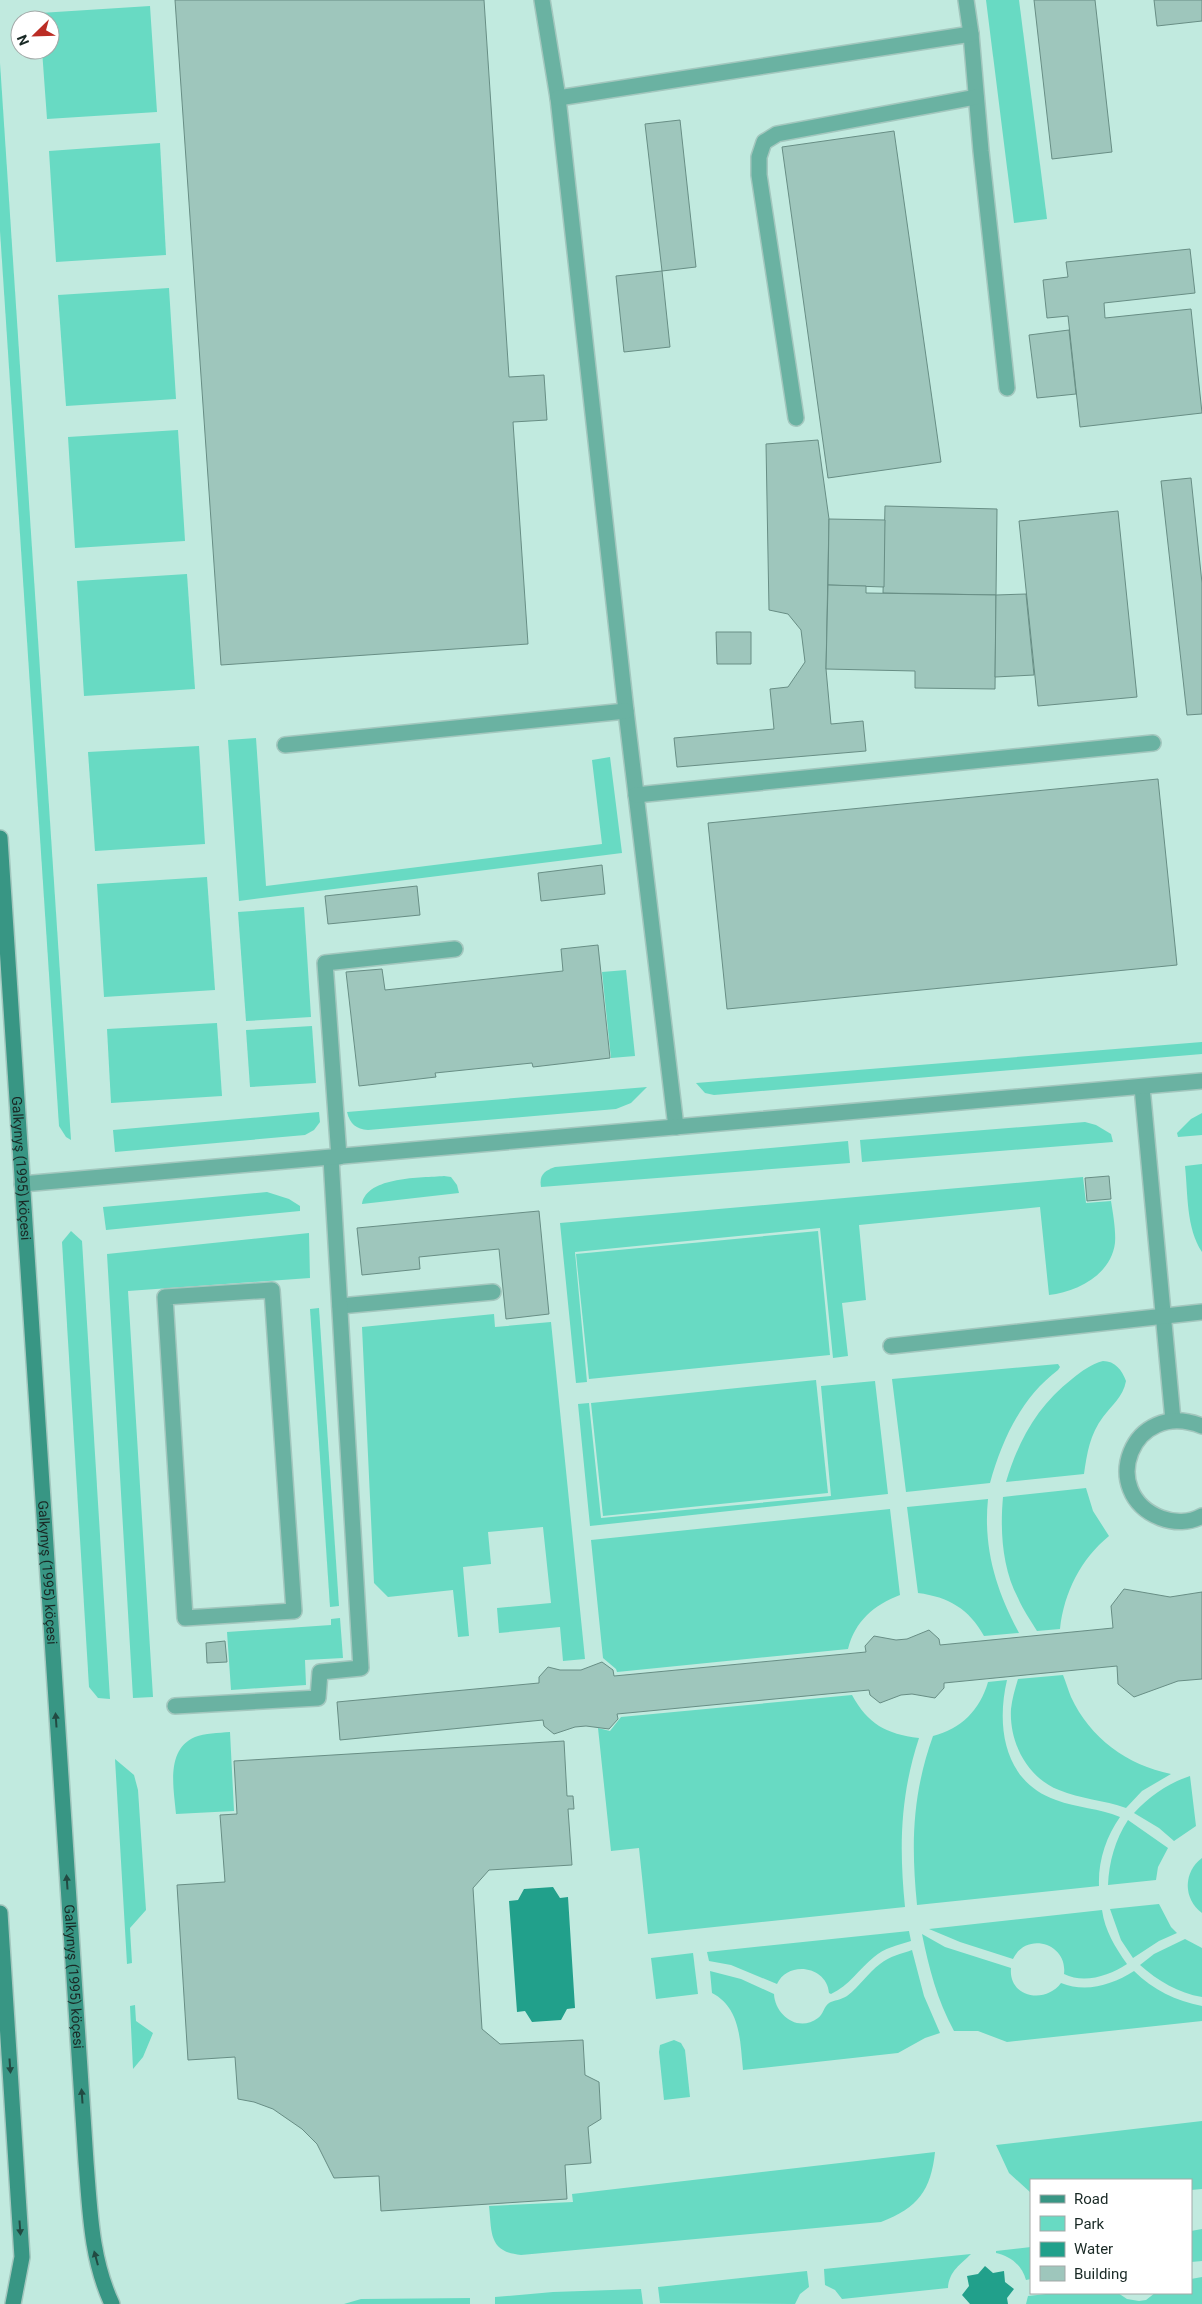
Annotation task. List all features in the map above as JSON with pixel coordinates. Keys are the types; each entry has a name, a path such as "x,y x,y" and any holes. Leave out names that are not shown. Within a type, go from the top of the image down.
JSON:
{"main road":[{"name":"Galkynyş (1995) köçesi","path":"0,838 58,1746 92,2235 105,2288 112,2304"},
{"path":"0,1912 22,2257 13,2304"}],"street":[{"path":"542,0 558,98 626,711 676,1127"},
{"path":"966,0 1007,388"},
{"path":"558,98 971,34"},
{"path":"796,418 759,175 759,158 764,142 777,134 976,97"},
{"path":"285,745 626,711"},
{"path":"636,795 1153,743"},
{"path":"175,1706 318,1698 320,1672 361,1668 340,1306 335,1157 325,963 455,949"},
{"path":"22,1184 1202,1081"},
{"path":"1142,1086 1173,1420"},
{"path":"272,1290 294,1611 186,1618 164,1296 272,1290"},
{"path":"340,1306 493,1292"},
{"path":"891,1346 1202,1312"},
{"path":"1202,1426 1189,1420 1173,1420 1158,1423 1144,1432 1134,1445 1128,1460 1127,1476 1131,1491 1140,1505 1152,1515 1168,1521 1184,1522 1202,1516"}],"green space":[{"path":"986,0 1019,0 1047,219 1014,223"},
{"path":"150,6 157,112 47,119 43,60 60,60 60,12"},
{"path":"0,63 71,1140 66,1137 59,1126 0,231"},
{"path":"160,143 166,255 56,262 49,151"},
{"path":"169,288 176,399 66,406 58,295"},
{"path":"178,430 185,541 75,548 68,437"},
{"path":"187,574 195,689 84,696 77,581"},
{"path":"256,738 266,886 602,844 592,760 610,757 622,853 239,901 228,740"},
{"path":"199,746 205,844 95,851 88,752"},
{"path":"207,877 215,990 104,997 97,884"},
{"path":"304,907 311,1017 246,1021 238,912"},
{"path":"626,970 635,1056 611,1058 602,972"},
{"path":"217,1023 222,1096 111,1103 107,1029"},
{"path":"312,1026 316,1083 250,1087 246,1030"},
{"path":"1202,1042 1202,1054 714,1095 705,1093 696,1083"},
{"path":"647,1087 631,1103 616,1109 368,1130 354,1125 347,1112"},
{"path":"319,1112 320,1122 314,1130 305,1135 115,1152 113,1130"},
{"path":"1202,1113 1202,1135 1178,1137 1177,1133 1191,1119"},
{"path":"1085,1122 1096,1125 1111,1134 1113,1142 862,1162 860,1140"},
{"path":"848,1141 850,1163 541,1187 543,1174 555,1167"},
{"path":"1202,1164 1202,1252 1190,1222 1185,1166"},
{"path":"451,1177 457,1185 459,1193 362,1204 366,1195 384,1183 410,1178"},
{"path":"1083,1177 1086,1203 1111,1201 1115,1227 1115,1243 1107,1264 1100,1273 1081,1286 1060,1293 1049,1295 1040,1207 859,1225 866,1300 842,1303 848,1356 833,1358 820,1228 575,1252 587,1382 576,1383 560,1223"},
{"path":"267,1192 289,1199 300,1206 300,1211 106,1230 103,1207"},
{"path":"71,1231 82,1241 110,1699 98,1698 89,1687 62,1242"},
{"path":"818,1231 830,1355 589,1379 576,1254"},
{"path":"309,1233 310,1278 128,1291 153,1697 133,1698 107,1254"},
{"path":"319,1308 339,1606 330,1607 310,1309"},
{"path":"494,1314 495,1327 551,1322 585,1659 563,1661 560,1627 499,1633 497,1608 551,1603 543,1527 488,1532 491,1564 463,1567 469,1636 458,1637 453,1590 388,1597 374,1583 362,1327"},
{"path":"1103,1361 1118,1367 1126,1381 1125,1387 1095,1430 1088,1451 1084,1474 1006,1482 1023,1438 1039,1412 1072,1379 1091,1366"},
{"path":"1058,1364 1060,1367 1058,1370 1033,1393 1015,1421 1000,1451 990,1483 906,1492 892,1379"},
{"path":"816,1380 828,1493 603,1516 591,1403"},
{"path":"875,1381 888,1494 590,1526 578,1404 589,1403 601,1518 831,1496 821,1386"},
{"path":"1086,1488 1093,1511 1109,1536 1090,1555 1076,1577 1065,1602 1060,1629 1037,1631 1020,1602 1008,1574 1002,1536 1003,1497"},
{"path":"988,1499 987,1535 993,1568 1004,1601 1019,1633 984,1636 972,1618 957,1606 949,1601 918,1593 907,1507"},
{"path":"890,1509 900,1595 882,1604 867,1615 855,1630 848,1649 617,1672 603,1658 591,1540"},
{"path":"340,1618 343,1658 305,1660 306,1685 231,1690 227,1632 331,1625 331,1619"},
{"path":"1063,1675 1079,1712 1099,1737 1112,1748 1139,1764 1171,1774 1142,1791 1126,1808 1059,1790 1038,1777 1022,1757 1013,1734 1011,1721 1011,1705 1018,1679"},
{"path":"1007,1680 1003,1716 1004,1734 1008,1751 1015,1767 1025,1780 1039,1792 1056,1800 1120,1817 1104,1850 1100,1867 1099,1886 917,1905 914,1861 915,1820 921,1779 933,1736 952,1729 968,1717 980,1701 988,1682"},
{"path":"852,1695 858,1705 879,1726 897,1734 919,1738 908,1780 903,1822 902,1863 905,1907 648,1934 639,1848 611,1851 598,1728 610,1731 621,1717"},
{"path":"230,1732 234,1811 176,1814 173,1782 175,1760 179,1751 185,1743 195,1737"},
{"path":"115,1759 134,1775 138,1790 146,1910 130,1928 132,1963 127,1964"},
{"path":"1190,1776 1196,1826 1174,1841 1159,1828 1134,1813 1160,1791 1174,1782"},
{"path":"1128,1820 1168,1848 1158,1867 1156,1880 1108,1885 1114,1851"},
{"path":"1202,1858 1202,1913 1191,1900 1188,1885 1191,1871"},
{"path":"1159,1904 1171,1927 1177,1933 1159,1941 1133,1958 1121,1940 1110,1909"},
{"path":"1102,1910 1105,1925 1111,1938 1127,1964 1104,1975 1088,1978 1072,1977 1064,1974 1060,1955 1053,1948 1045,1944 1027,1945 1019,1950 1013,1959 960,1942 929,1929"},
{"path":"909,1931 911,1941 882,1951 843,1987 831,1994 822,1977 815,1972 806,1969 789,1971 782,1976 777,1984 731,1965 709,1961 707,1952"},
{"path":"922,1934 945,1947 1011,1968 1015,1986 1029,1995 1046,1994 1054,1990 1061,1983 1080,1987 1108,1984 1134,1971 1149,1984 1165,1994 1202,2006 1202,2021 1007,2042 978,2031 954,2031 934,1984"},
{"path":"1185,1939 1202,1948 1202,1997 1185,1993 1169,1986 1140,1965 1154,1954"},
{"path":"912,1950 924,1996 940,2033 925,2038 898,2053 743,2070 740,2037 734,2016 722,1999 712,1993 710,1971 741,1979 774,1994 778,2009 783,2015 789,2020 803,2024 818,2018 829,2003 847,1996 884,1961"},
{"path":"693,1953 698,1994 656,1999 651,1958"},
{"path":"135,2005 136,2021 153,2033 143,2057 133,2069 130,2006"},
{"path":"674,2040 681,2043 685,2050 690,2097 664,2100 659,2052 660,2045"},
{"path":"1202,2121 1202,2189 1192,2190 1192,2179 1030,2179 1030,2192 1009,2173 996,2145"},
{"path":"935,2152 930,2177 920,2196 913,2204 894,2217 881,2222 521,2255 503,2250 497,2245 492,2232 489,2206 573,2202 572,2194"},
{"path":"1202,2229 1202,2261 1192,2262 1192,2231"},
{"path":"1030,2247 1030,2279 1026,2280 1022,2270 1015,2262 1006,2256 996,2253 996,2251"},
{"path":"971,2254 953,2272 948,2288 842,2299 835,2290 825,2285 824,2269"},
{"path":"807,2271 809,2287 800,2294 795,2304 660,2303 658,2287"},
{"path":"1202,2277 1202,2304 1026,2304 1028,2296 1046,2294 1120,2294 1127,2299 1139,2301 1146,2300 1154,2294 1192,2294 1192,2279"},
{"path":"641,2289 643,2304 495,2304 495,2297 553,2292"},
{"path":"470,2298 470,2304 344,2304 361,2299"}],"water":[{"path":"553,1887 560,1898 568,1897 575,2008 567,2009 561,2020 532,2022 525,2011 517,2012 509,1901 518,1900 524,1889"},
{"path":"985,2266 993,2273 1004,2271 1005,2282 1014,2289 1007,2298 1008,2304 970,2304 962,2295 969,2286 967,2276 978,2274"}],"building":[{"path":"175,0 484,0 509,377 544,375 547,420 513,422 528,644 221,665"},
{"path":"1034,0 1095,0 1112,152 1052,159"},
{"path":"1154,0 1202,0 1202,21 1157,26"},
{"path":"680,120 696,267 662,271 645,124"},
{"path":"894,131 941,462 828,478 782,147"},
{"path":"1190,249 1195,293 1104,303 1105,318 1191,309 1202,413 1080,427 1068,316 1047,318 1043,280 1068,277 1066,262"},
{"path":"662,271 670,347 624,352 616,276"},
{"path":"1069,330 1076,394 1037,398 1029,335"},
{"path":"818,440 829,519 826,669 831,724 863,721 866,751 677,767 674,738 774,729 770,689 788,687 805,662 801,630 788,614 769,610 766,444"},
{"path":"1191,478 1202,583 1202,714 1187,715 1161,481"},
{"path":"885,506 997,509 996,595 883,593"},
{"path":"1118,511 1137,697 1038,706 1019,521"},
{"path":"829,519 885,520 884,587 828,585"},
{"path":"828,585 866,586 866,593 996,595 995,689 915,688 915,671 826,669"},
{"path":"1026,594 1034,675 995,677 996,595"},
{"path":"716,632 751,632 751,664 717,664"},
{"path":"1158,779 1177,965 727,1009 708,823"},
{"path":"602,865 605,894 541,901 538,873"},
{"path":"417,886 420,915 328,924 325,896"},
{"path":"598,945 610,1058 533,1067 532,1063 435,1073 436,1077 359,1086 346,972 382,969 385,990 563,971 561,949"},
{"path":"1109,1176 1111,1199 1087,1201 1085,1178"},
{"path":"539,1211 549,1314 506,1319 499,1249 419,1257 420,1269 362,1275 357,1228"},
{"path":"1124,1589 1170,1597 1202,1592 1202,1679 1178,1681 1134,1697 1118,1684 1117,1666 944,1683 944,1688 935,1698 912,1694 901,1695 880,1703 870,1695 869,1690 617,1714 618,1719 609,1729 586,1726 575,1727 554,1734 544,1726 543,1720 340,1740 337,1702 539,1683 539,1677 548,1667 560,1670 581,1670 602,1662 613,1670 614,1676 866,1652 865,1646 874,1636 896,1640 907,1639 929,1630 939,1639 940,1645 1113,1628 1111,1606"},
{"path":"225,1641 227,1662 207,1663 206,1643"},
{"path":"564,1741 567,1796 573,1796 574,1809 568,1809 572,1865 489,1870 473,1888 482,2029 500,2044 583,2040 585,2075 599,2082 601,2119 588,2127 591,2163 565,2165 567,2199 381,2211 379,2176 334,2178 317,2144 302,2129 273,2109 254,2102 238,2099 235,2057 188,2060 177,1885 225,1882 220,1815 237,1814 234,1761"}]}
